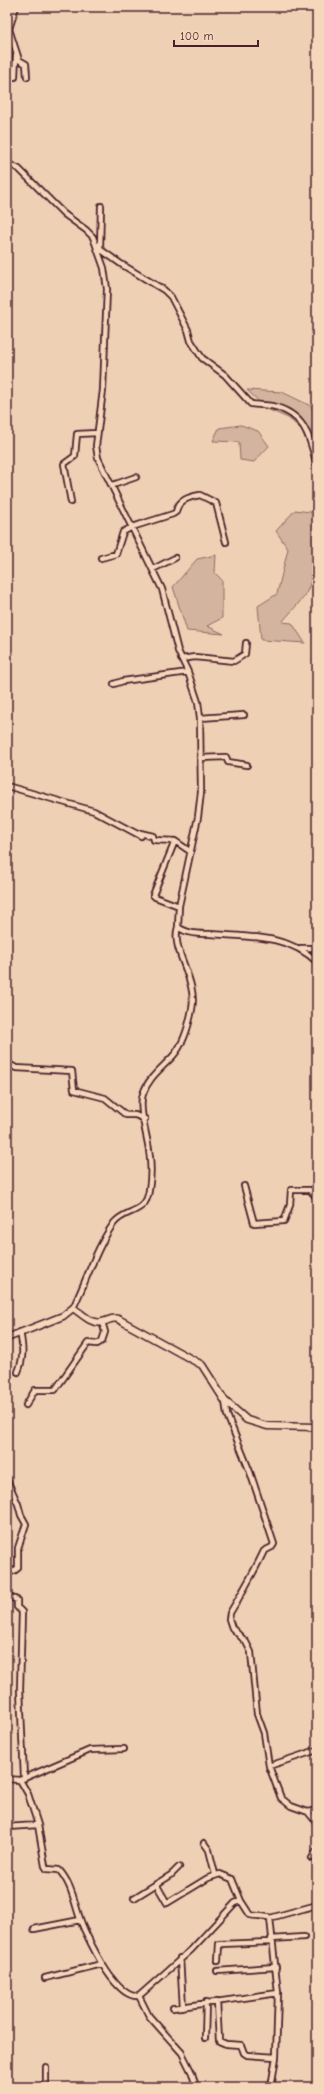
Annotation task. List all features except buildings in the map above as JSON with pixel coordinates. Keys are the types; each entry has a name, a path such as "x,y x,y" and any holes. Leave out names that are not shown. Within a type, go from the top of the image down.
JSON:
{"street":[{"path":"16,7 9,27 16,51 19,53 19,60 26,63 27,77"},
{"path":"7,77 15,77 16,51"},
{"path":"7,163 19,169 64,214 86,230 93,237 99,248 107,289 103,396 97,433 98,458 113,485 162,588 181,659 188,672 198,702 200,718 201,792 198,817 179,906 177,934 178,945 190,979 193,997 192,1008 188,1026 178,1049 156,1073 143,1092 141,1100 150,1152 149,1191 145,1203 136,1211 121,1216 115,1223 101,1244 73,1308 63,1316 7,1338"},
{"path":"99,248 101,206"},
{"path":"99,248 121,264 164,290 171,297 192,341 202,358 225,375 251,404 272,406 300,420 308,433 317,466"},
{"path":"71,502 64,464 75,456 77,434 97,433"},
{"path":"113,485 136,477"},
{"path":"101,558 116,554 124,532 132,526 173,514 176,512 177,505 180,502 200,495 216,503 226,542"},
{"path":"153,569 175,558"},
{"path":"181,659 195,657 236,660 245,654 246,643"},
{"path":"114,684 123,681 188,672"},
{"path":"200,718 244,715"},
{"path":"200,758 226,757 228,762 247,765"},
{"path":"7,786 94,811 141,836 140,833 153,836 154,840 175,841 191,852"},
{"path":"175,841 153,895 179,906"},
{"path":"178,927 192,933 272,939 299,948 317,948"},
{"path":"299,948 317,962"},
{"path":"7,1063 16,1068 72,1071 74,1090 105,1098 126,1115 135,1115 144,1119"},
{"path":"244,1186 254,1223 285,1220 290,1205 291,1190 310,1190 317,1198"},
{"path":"73,1308 90,1319 102,1322 112,1318 118,1319 194,1359 206,1369 213,1384 225,1401 241,1416 255,1424 317,1428"},
{"path":"26,1405 35,1390 55,1390 88,1343 97,1344 102,1341 105,1332 102,1322"},
{"path":"18,1372 23,1353 20,1332"},
{"path":"225,1401 227,1415 245,1457 274,1543 272,1547 264,1551 261,1560 254,1567 229,1617 234,1631 246,1642 251,1652 257,1714 264,1733 269,1766 281,1798 291,1806 308,1812 317,1823"},
{"path":"7,1480 26,1524 18,1548 18,1568 7,1573"},
{"path":"7,1596 17,1600 17,1607 22,1612 20,1690 22,1778 38,1825 45,1866 48,1869 59,1870 66,1878 80,1920 102,1964 124,1991 129,1994 139,1996"},
{"path":"7,1778 22,1778 90,1750 124,1749"},
{"path":"269,1766 317,1750"},
{"path":"308,1812 317,1810"},
{"path":"7,1827 38,1825"},
{"path":"204,1843 209,1850 215,1874"},
{"path":"312,1858 317,1850"},
{"path":"134,1898 179,1867"},
{"path":"156,1884 167,1903 215,1874 226,1876 232,1879 241,1901 250,1915 265,1915 270,1918 317,1905"},
{"path":"139,1996 180,1958 191,1950 235,1903 241,1901"},
{"path":"270,1918 278,1993 276,2057 271,2087"},
{"path":"34,1929 80,1920"},
{"path":"218,1961 219,1944 304,1937"},
{"path":"180,1958 183,2007"},
{"path":"45,1978 102,1964"},
{"path":"218,1971 276,1967"},
{"path":"173,2008 206,2002 278,1993"},
{"path":"139,1996 149,2016 182,2053 192,2073 196,2087"},
{"path":"217,2001 219,2041 226,2044 241,2045 244,2054 247,2055 276,2057"},
{"path":"205,2038 206,2002"},
{"path":"46,2067 46,2087"}],"shaded area":[{"path":"247,390 282,392 311,406 317,418 317,470 306,433 288,418 267,409"},
{"path":"241,425 258,431 269,446 254,462 240,460 239,442 213,441 219,428"},
{"path":"295,510 317,513 317,567 305,596 282,622 292,623 305,643 261,640 258,606 277,594 288,549 276,531"},
{"path":"216,555 215,573 222,580 222,618 207,626 224,634 187,631 173,587 197,559"}]}
